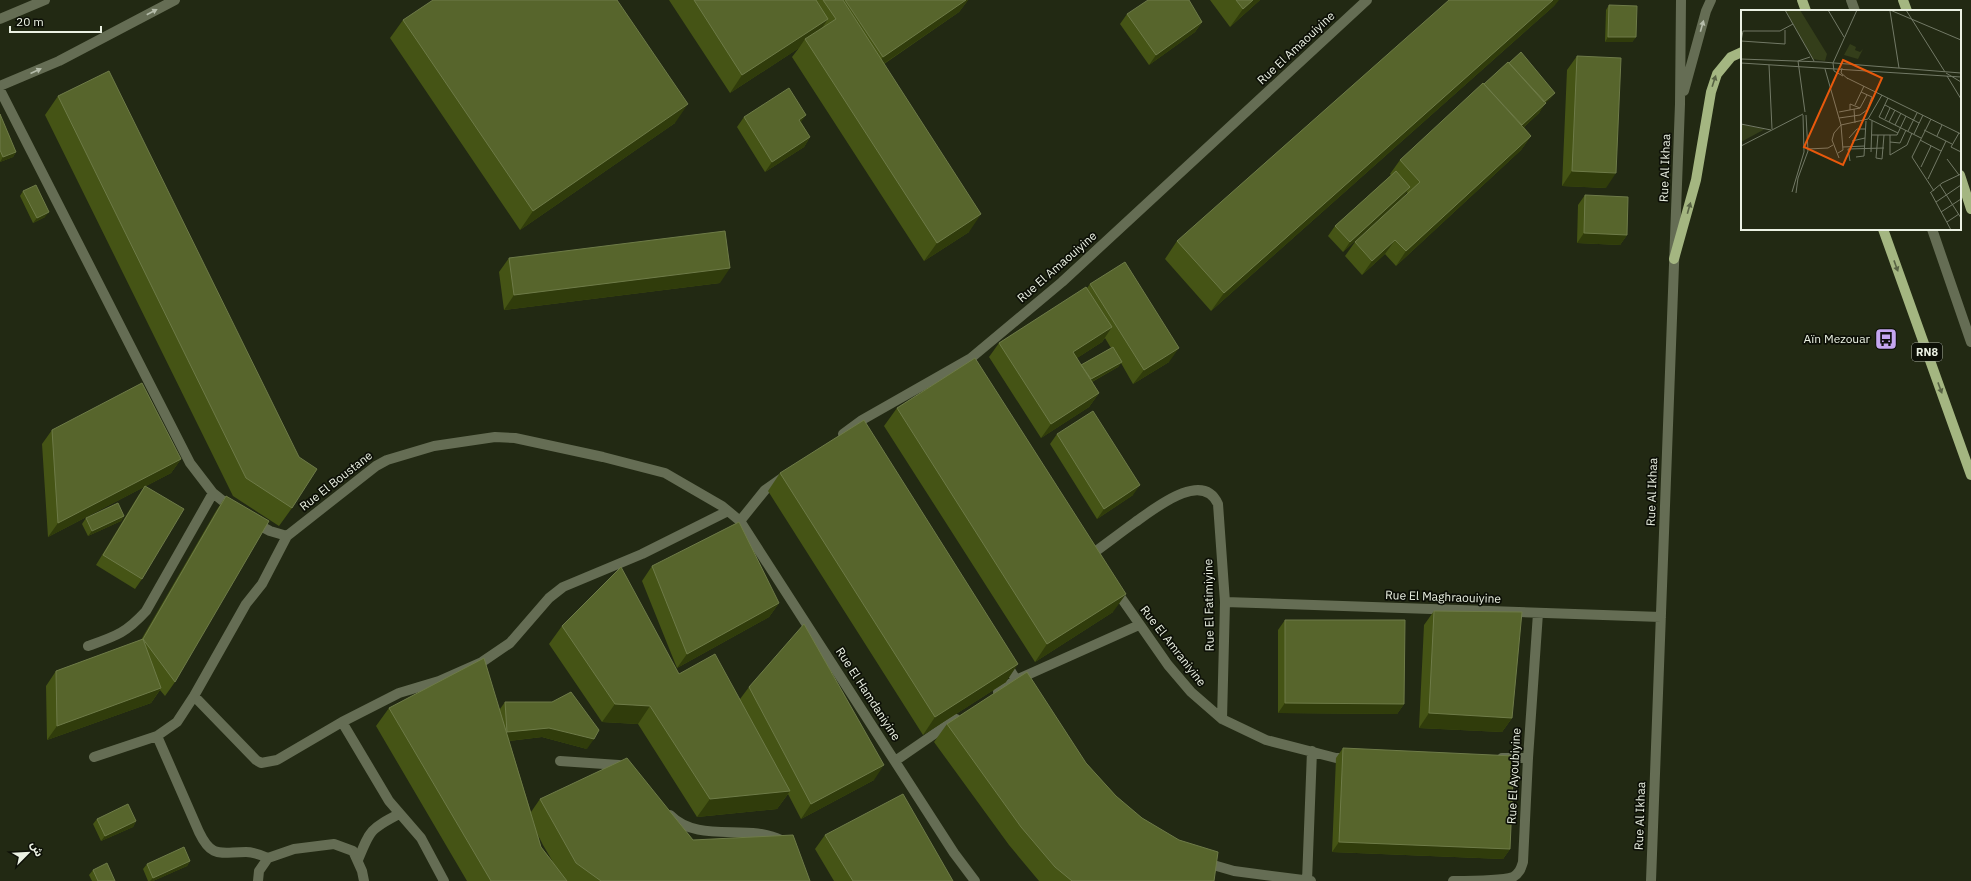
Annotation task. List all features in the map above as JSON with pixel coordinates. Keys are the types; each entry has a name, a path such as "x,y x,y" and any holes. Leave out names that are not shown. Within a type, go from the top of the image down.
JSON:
{"main road":[{"path":"1802,0 1806,10"},
{"path":"1903,0 1906,10"},
{"path":"1674,259 1696,180 1711,92 1716,74 1731,57 1741,52"},
{"path":"1961,178 1971,209"},
{"name":"RN8","path":"1883,230 1971,475"}],"street":[{"path":"0,19 45,0"},
{"path":"0,86 58,61 174,0"},
{"name":"Rue El Amaouiyine","path":"836,439 973,362 1062,282 1367,0"},
{"name":"Rue Al Ikhaa","path":"1651,881 1680,104 1681,0"},
{"name":"Rue Al Ikhaa","path":"1680,104 1706,11 1711,0"},
{"path":"1851,0 1855,10"},
{"path":"0,90 190,463 213,493 242,516 270,531 287,536"},
{"path":"1932,230 1971,342"},
{"name":"Rue El Boustane","path":"94,757 157,736 177,722 194,696 246,604 262,584 287,536 381,462 434,446 495,437 538,442 665,473 680,480 728,511 740,521"},
{"path":"740,521 765,490 791,472"},
{"name":"Rue El Fatimiyine","path":"1092,554 1169,499 1188,492 1210,493 1218,504 1225,602 1222,719"},
{"path":"88,646 113,637 131,628 146,611 213,493"},
{"path":"194,696 261,763 277,760 342,722 399,693 439,681 482,662 510,643 549,598 563,587 642,554 728,511"},
{"name":"Rue El Hamdaniyine","path":"740,521 954,854 975,881"},
{"name":"Rue El Amraniyine","path":"1109,580 1139,625 1191,692 1222,719 1266,740 1336,758 1360,758"},
{"name":"Rue El Maghraouiyine","path":"1225,602 1661,617"},
{"name":"Rue El Ayoubiyine","path":"1453,881 1504,880 1513,877 1520,872 1523,862 1528,758 1538,613"},
{"path":"990,697 1016,680 1139,625"},
{"path":"999,652 1028,699"},
{"path":"895,761 965,714"},
{"path":"342,722 389,801 421,838 444,881"},
{"path":"157,736 205,844 211,850 222,854 247,852 268,858 294,849 334,844 353,851 358,860 364,881"},
{"path":"1307,881 1312,751"},
{"path":"1488,758 1528,758"},
{"path":"560,761 619,765 634,773"},
{"path":"664,808 677,822 691,829 776,837 786,842 790,849"},
{"path":"358,860 373,829 399,814"},
{"path":"258,881 259,871 268,858"},
{"path":"1190,858 1234,871 1311,881"}],"building":[{"path":"433,0 617,0 688,104 533,211 403,20"},
{"path":"694,0 816,0 828,19 742,75"},
{"path":"823,0 843,0 981,214 937,243 805,39 836,19"},
{"path":"845,0 966,0 883,57"},
{"path":"1148,0 1189,0 1202,22 1156,55 1127,14"},
{"path":"1236,0 1253,0 1243,9"},
{"path":"1449,0 1553,0 1224,293 1177,241"},
{"path":"1609,5 1637,6 1636,37 1608,37"},
{"path":"1521,52 1555,93 1544,102 1509,63"},
{"path":"1577,56 1621,58 1616,173 1572,171"},
{"path":"1508,62 1546,103 1522,125 1484,84"},
{"path":"109,71 299,457 317,469 292,508 246,478 58,96"},
{"path":"1483,83 1531,136 1406,251 1395,240 1372,261 1355,242 1420,182 1400,160"},
{"path":"789,88 806,115 799,120 810,137 772,162 744,117"},
{"path":"0,114 16,152 3,157 0,150"},
{"path":"1396,171 1410,187 1350,242 1335,226"},
{"path":"36,185 49,212 37,218 23,191"},
{"path":"1585,195 1628,197 1627,235 1584,233"},
{"path":"725,231 730,268 514,295 509,258"},
{"path":"1125,262 1179,348 1144,370 1090,284"},
{"path":"1086,287 1112,327 1073,352 1099,393 1051,424 999,343"},
{"path":"1113,347 1122,362 1091,379 1081,365"},
{"path":"975,358 1126,594 1047,644 897,408"},
{"path":"142,383 181,459 58,523 52,430"},
{"path":"1093,411 1140,485 1104,509 1057,434"},
{"path":"864,420 1018,664 935,717 780,473"},
{"path":"145,486 184,509 142,579 103,555"},
{"path":"226,496 269,521 175,682 143,639"},
{"path":"118,503 124,516 92,531 86,518"},
{"path":"739,522 779,603 687,654 652,566"},
{"path":"621,567 679,674 715,654 790,791 710,799 650,706 615,704 562,626"},
{"path":"1434,611 1522,612 1512,718 1429,713"},
{"path":"1285,620 1405,620 1404,704 1285,703"},
{"path":"804,624 884,765 811,804 749,687"},
{"path":"143,639 161,688 57,726 56,671"},
{"path":"484,658 541,847 567,881 491,881 389,708"},
{"path":"1027,672 1086,763 1116,796 1142,818 1179,840 1218,852 1214,881 1072,881 1055,867 1021,827 947,724"},
{"path":"571,692 599,730 594,739 549,728 507,732 505,702 552,702"},
{"path":"1343,748 1514,756 1510,849 1339,842"},
{"path":"627,758 693,840 793,835 810,881 601,881 576,863 540,799"},
{"path":"903,794 953,881 853,881 825,835"},
{"path":"128,804 136,821 105,836 97,819"},
{"path":"184,847 190,861 153,878 147,864"},
{"path":"107,863 115,881 98,881 93,870"}],"place":[{"name":"Aïn Mezouar","path":"1886,339"}]}
